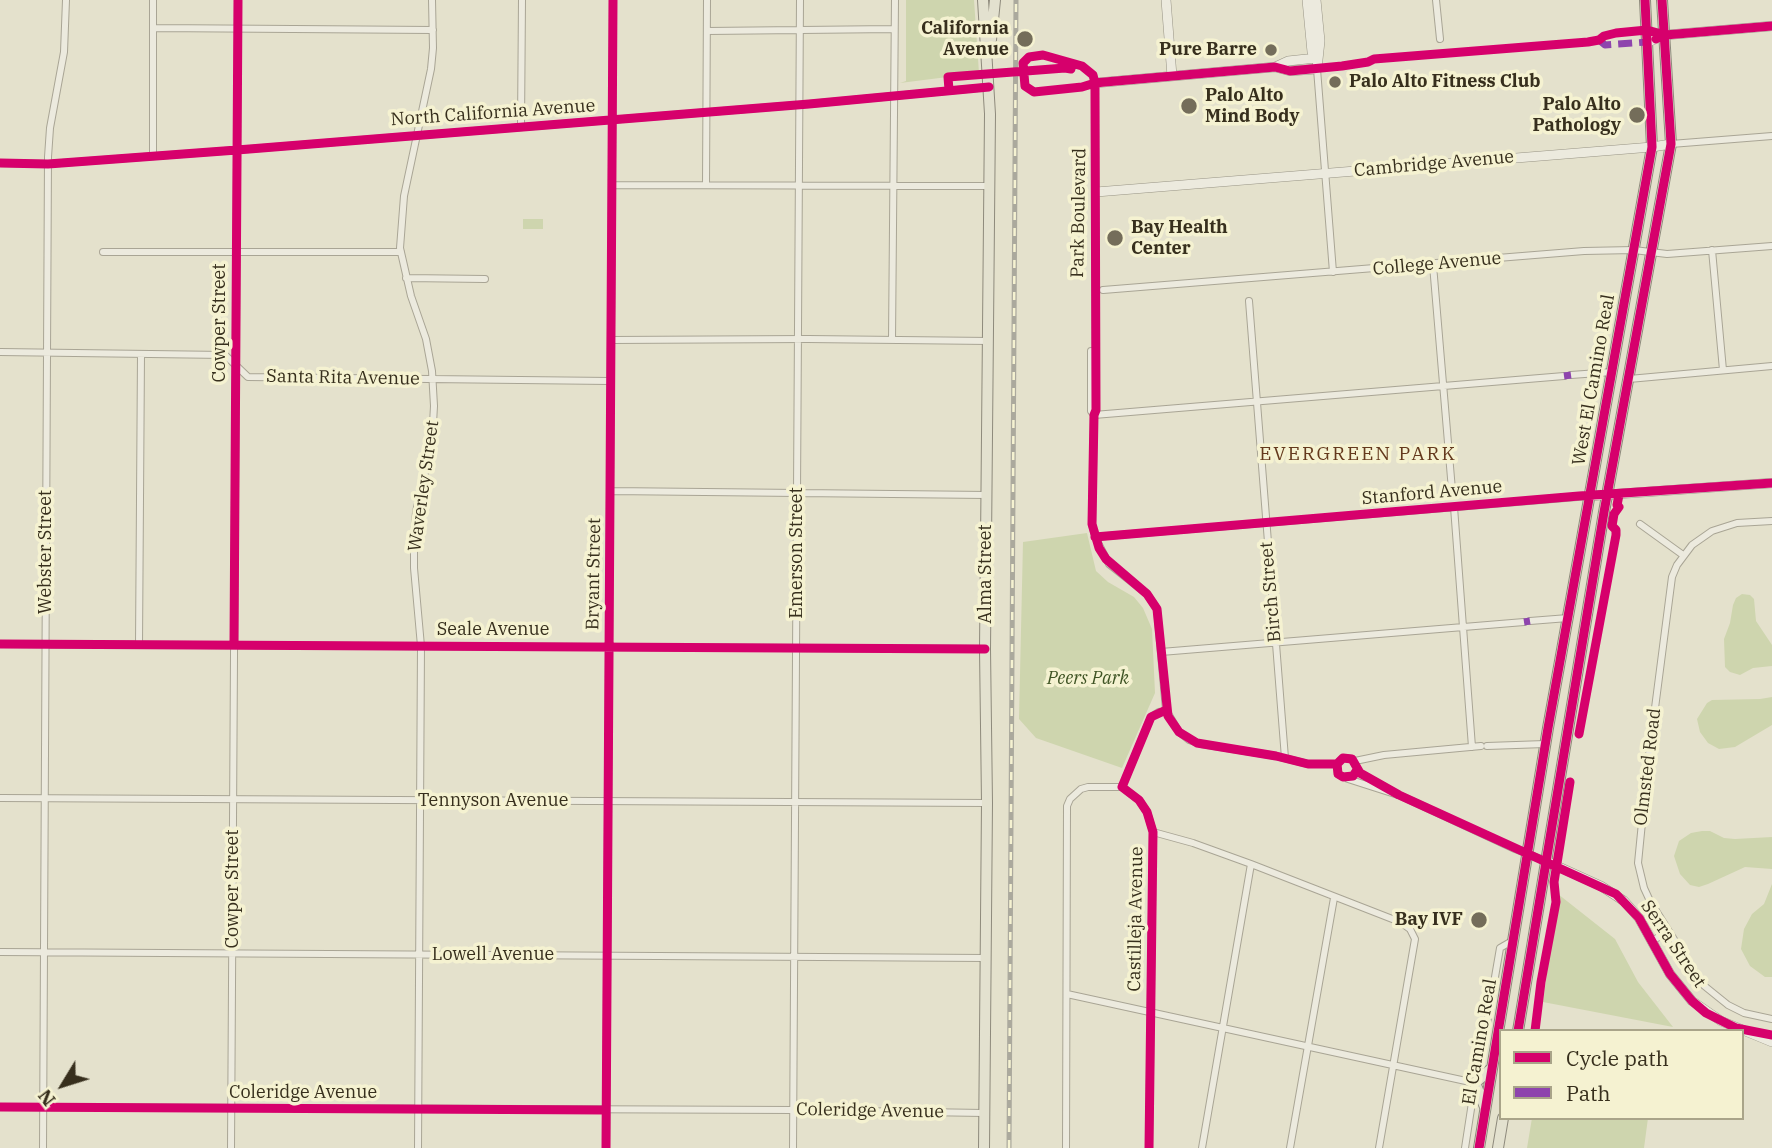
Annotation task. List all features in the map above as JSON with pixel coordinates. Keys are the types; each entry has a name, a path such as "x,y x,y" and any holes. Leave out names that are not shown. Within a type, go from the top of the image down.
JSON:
{"main road":[{"name":"Alma Street","path":"983,0 989,87 990,186 985,649 987,803 984,1148"},
{"path":"988,63 995,0"},
{"path":"1645,0 1647,30"},
{"path":"1662,0 1665,35"},
{"name":"West El Camino Real","path":"1513,940 1545,744 1652,147 1647,30"},
{"name":"West El Camino Real","path":"1597,551 1671,144 1665,35"},
{"name":"El Camino Real","path":"1518,1029 1597,551"},
{"name":"El Camino Real","path":"1479,1148 1513,940"},
{"path":"1485,1107 1475,1083 1492,1068"},
{"path":"1498,1148 1503,1120"}],"street":[{"name":"Webster Street","path":"43,1148 48,164 50,128 64,52 66,0"},
{"path":"153,0 153,155"},
{"name":"Cowper Street","path":"231,1148 237,0"},
{"name":"Waverley Street","path":"418,1148 421,646 414,539 416,512 432,441 433,379 426,339 406,278 401,251 404,196 431,69 432,0"},
{"path":"522,0 522,126"},
{"name":"Bryant Street","path":"606,1148 613,0"},
{"path":"706,185 707,0"},
{"name":"Emerson Street","path":"793,1148 800,0"},
{"path":"892,340 895,0"},
{"path":"1166,0 1172,76"},
{"path":"1307,0 1312,52 1317,64"},
{"path":"1316,0 1320,41 1317,64 1333,272"},
{"path":"1436,0 1440,39"},
{"path":"1648,42 1665,35 1772,26"},
{"path":"153,28 433,30"},
{"path":"707,31 894,29"},
{"path":"1647,30 1665,35"},
{"path":"1094,83 1275,67 1290,71 1317,64"},
{"name":"Park Boulevard","path":"1094,83 1096,192 1093,347 1096,410 1092,524 1095,537 1109,564 1153,601 1158,612 1166,710 1171,722 1182,734 1201,744 1308,764 1337,764 1340,759 1346,757 1355,761"},
{"name":"North California Avenue","path":"0,163 48,164 799,105 989,87"},
{"name":"Cambridge Avenue","path":"1096,192 1772,136"},
{"path":"612,185 990,186"},
{"name":"College Avenue","path":"1103,290 1584,251 1634,250 1667,254 1772,246"},
{"path":"1712,250 1723,370"},
{"path":"103,251 401,251"},
{"path":"1433,265 1452,490"},
{"path":"406,278 485,279"},
{"name":"Birch Street","path":"1248,300 1285,758"},
{"path":"611,340 989,341"},
{"name":"Santa Rita Avenue","path":"0,352 226,355 248,377 610,381"},
{"path":"139,644 141,354"},
{"path":"1629,379 1772,366"},
{"path":"1094,415 1612,372"},
{"name":"Stanford Avenue","path":"1095,537 1772,483"},
{"path":"610,491 987,495"},
{"path":"1454,507 1472,747"},
{"name":"Olmsted Road","path":"1772,521 1724,526 1701,537 1683,555 1672,577 1638,852 1644,888 1692,970 1714,995 1744,1013 1772,1019"},
{"path":"1640,524 1683,555"},
{"path":"1161,652 1568,618"},
{"name":"Seale Avenue","path":"0,644 985,649"},
{"path":"1066,1148 1067,806 1070,799 1081,789 1122,787 1151,716 1158,712"},
{"path":"1399,796 1357,770 1355,761 1384,755 1472,747 1545,744"},
{"path":"1337,764 1338,774 1346,778 1399,796 1546,861"},
{"path":"1346,778 1353,776 1357,770"},
{"name":"Castilleja Avenue","path":"1122,787 1139,800 1147,812 1153,832 1149,1148"},
{"name":"Tennyson Avenue","path":"0,797 987,803"},
{"path":"1153,832 1251,864 1400,922 1413,933 1415,939 1378,1148"},
{"name":"Serra Street","path":"1546,861 1616,894 1632,910 1670,974 1692,1002 1706,1013 1741,1029"},
{"path":"1202,1148 1251,864"},
{"path":"1290,1148 1334,898"},
{"path":"1651,941 1669,932"},
{"path":"1465,1148 1500,948 1513,940"},
{"name":"Lowell Avenue","path":"0,951 232,955 986,958"},
{"path":"1067,994 1475,1083"},
{"name":"Serra Street","path":"1744,1030 1772,1035"},
{"name":"Serra Street","path":"1744,1031 1772,1042"},
{"name":"Coleridge Avenue","path":"0,1107 984,1113"}],"green space":[{"path":"906,0 974,0 979,73 900,83 906,81"},
{"path":"523,219 543,219 543,229 523,229"},
{"name":"Peers Park","path":"1087,533 1096,571 1108,582 1134,597 1143,608 1152,629 1155,693 1122,768 1036,738 1019,719 1023,542"},
{"path":"1742,594 1750,595 1754,599 1756,621 1772,645 1772,666 1753,668 1740,675 1725,667 1724,639 1733,605 1736,598"},
{"path":"1772,697 1772,725 1735,747 1719,749 1708,743 1700,732 1697,719 1712,700"},
{"path":"1702,831 1735,839 1772,837 1772,869 1745,867 1699,887 1690,885 1680,874 1674,856 1679,841 1691,833"},
{"path":"1772,884 1772,977 1765,977 1750,966 1741,949 1744,929 1752,914 1764,904"},
{"path":"1558,894 1615,939 1638,982 1673,1027 1543,1002"},
{"path":"1532,1120 1648,1120 1644,1148 1527,1148"}],"railway":[{"path":"1009,1148 1016,0"}],"marked path":[{"path":"1599,40 1605,45 1648,42"},
{"path":"1564,376 1571,375"},
{"path":"1524,622 1530,621"}],"cycle path":[{"path":"234,645 238,0"},
{"path":"606,1148 613,0"},
{"path":"1479,1148 1548,728 1652,147 1645,0"},
{"path":"1518,1029 1604,512 1671,144 1662,0"},
{"path":"1656,39 1665,35 1772,26"},
{"path":"1337,764 1308,764 1197,743 1179,732 1168,716 1157,609 1147,594 1106,559 1099,548 1092,524 1096,410 1095,83 1093,75 1082,66 1043,55 1029,57 1023,63 1025,86 1034,92 1082,87 1095,83 1105,82 1275,67 1290,71 1342,66 1374,59 1588,42 1616,33 1647,30 1665,35"},
{"path":"949,90 948,77 1071,69"},
{"path":"0,163 48,164 237,150 989,87"},
{"path":"1095,537 1579,496 1772,483"},
{"path":"1579,734 1616,535 1612,526 1614,514 1619,507 1619,495"},
{"path":"0,644 985,649"},
{"path":"1149,1148 1153,832 1147,812 1139,800 1122,787 1151,717 1166,710"},
{"path":"1357,770 1353,776 1343,777 1338,774 1337,764 1343,758 1352,759 1360,773 1399,795 1616,894 1639,918 1670,974 1692,1001 1706,1013 1741,1029"},
{"path":"1535,1029 1556,902 1554,882 1570,782"},
{"path":"1744,1030 1772,1035"},
{"path":"0,1107 606,1110"}],"place":[{"name":"California Avenue","path":"1025,39"},
{"name":"Pure Barre","path":"1271,50"},
{"name":"Palo Alto Fitness Club","path":"1335,82"},
{"name":"Palo Alto Mind Body","path":"1189,106"},
{"name":"Palo Alto Pathology","path":"1637,115"},
{"name":"Bay Health Center","path":"1115,238"},
{"name":"Bay IVF","path":"1479,920"}],"district":[{"name":"EVERGREEN PARK","path":"1358,455"}]}
